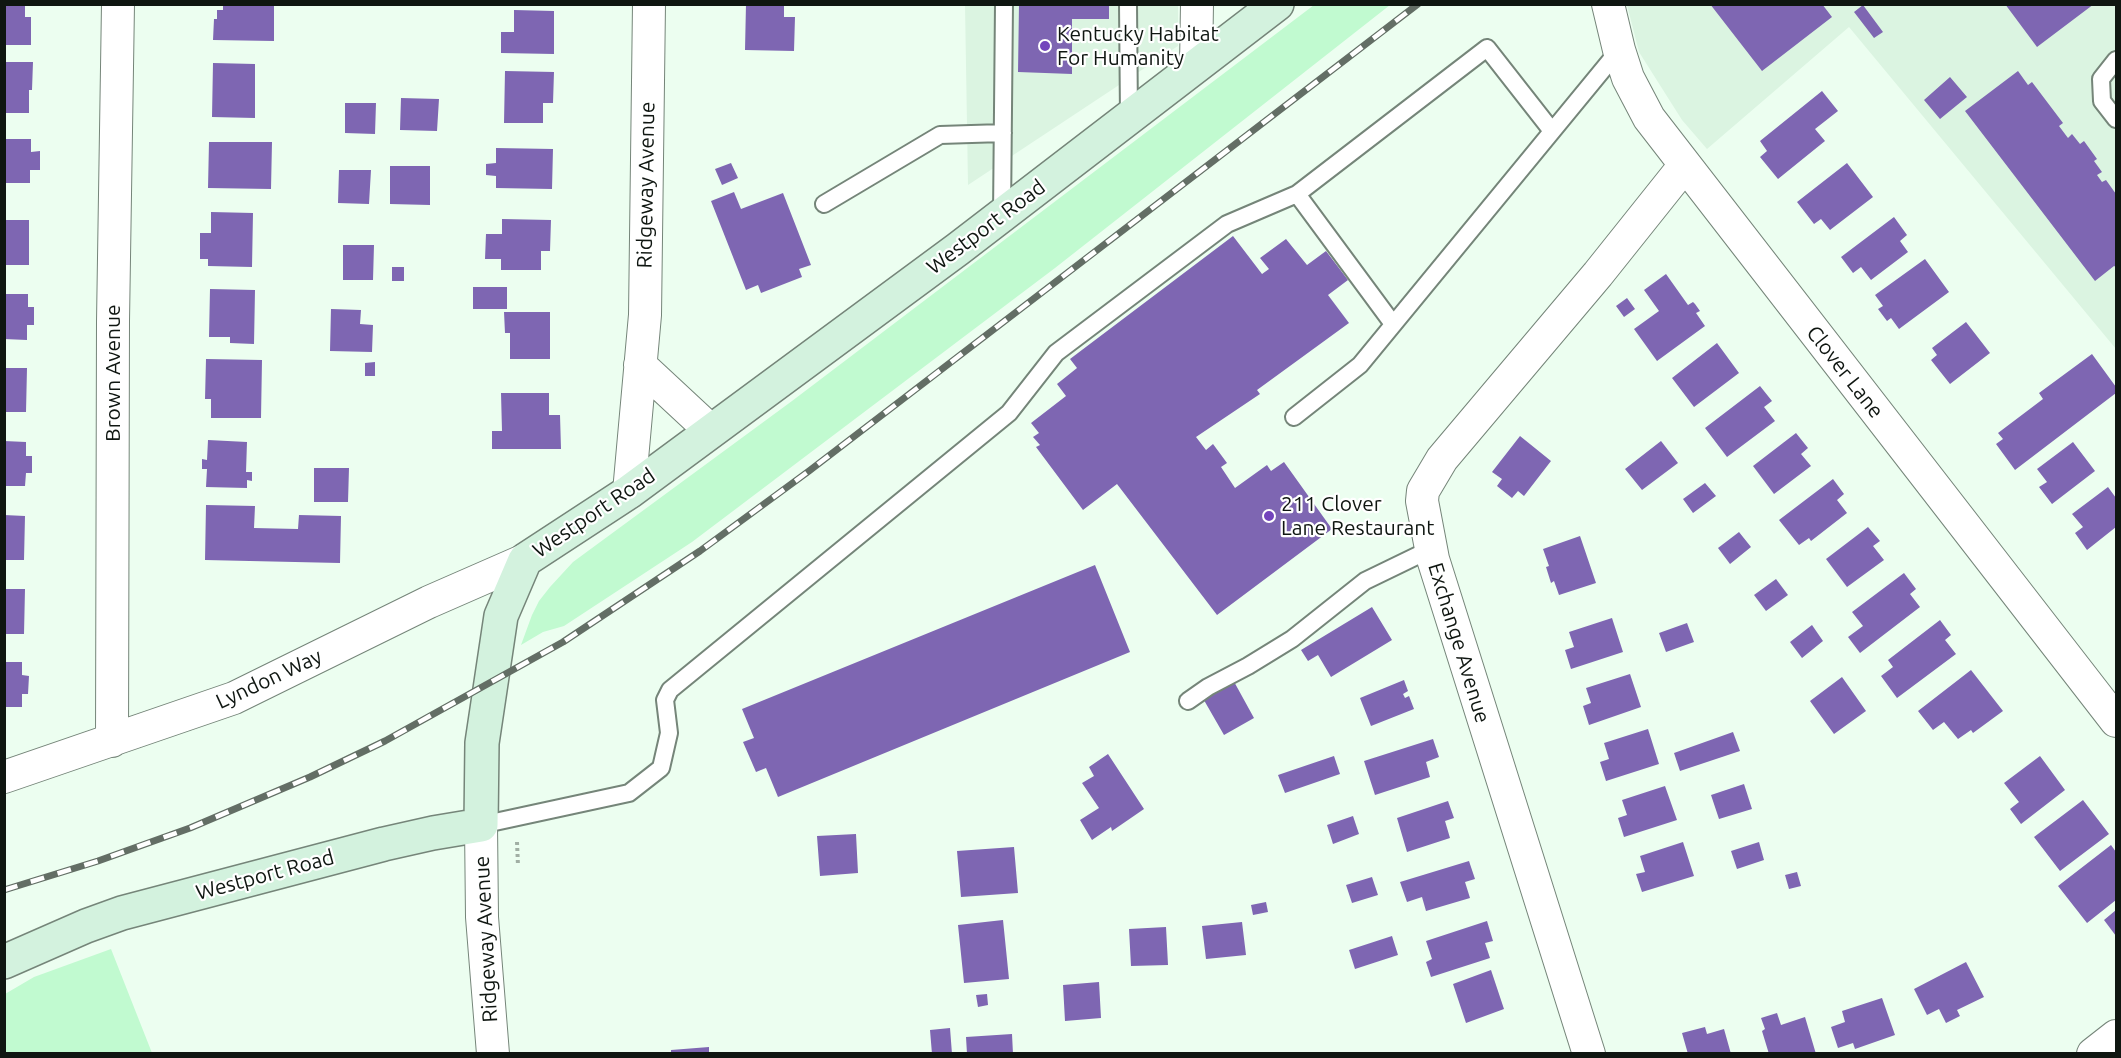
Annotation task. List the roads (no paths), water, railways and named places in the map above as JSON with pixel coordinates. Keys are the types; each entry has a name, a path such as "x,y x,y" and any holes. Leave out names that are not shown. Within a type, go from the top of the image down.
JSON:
{"main road":[{"name":"Westport Road","path":"4,962 86,926 122,913 384,844 481,825 482,743 499,627 501,616 525,560 628,492 711,431 1002,215 1276,4"}],"street":[{"name":"Brown Avenue","path":"112,741 113,321 118,4"},
{"name":"Ridgeway Avenue","path":"628,492 645,315 649,4"},
{"path":"1196,66 1197,4"},
{"name":"Clover Lane","path":"1608,4 1628,78 1649,118 2116,721"},
{"name":"Exchange Avenue","path":"1589,1053 1431,549 1422,501 1423,491 1442,459 1598,274 1684,165"},
{"path":"640,365 711,431"},
{"name":"Lyndon Way","path":"4,777 234,698 429,602 525,560"},
{"name":"Ridgeway Avenue","path":"481,825 482,917 492,1053"},
{"path":"2093,1053 2116,1036"}],"lane":[{"path":"1002,215 1004,4"},
{"path":"1128,4 1129,118"},
{"path":"481,825 629,793 661,768 669,734 666,700 670,690 1009,413 1056,353 1227,224 1297,195 1487,48 1552,131"},
{"path":"1294,417 1360,365 1619,51"},
{"path":"2116,60 2101,79 2102,101 2116,119"},
{"path":"824,204 940,135 1003,133"},
{"path":"1297,195 1393,324"},
{"path":"1188,701 1292,639 1365,581 1431,549"}],"railway":[{"path":"4,890 98,861 190,828 310,777 385,741 563,642 700,551 809,471 1418,4"}],"place":[{"name":"Kentucky Habitat For Humanity","path":"1045,46"},
{"name":"211 Clover Lane Restaurant","path":"1269,516"}]}
